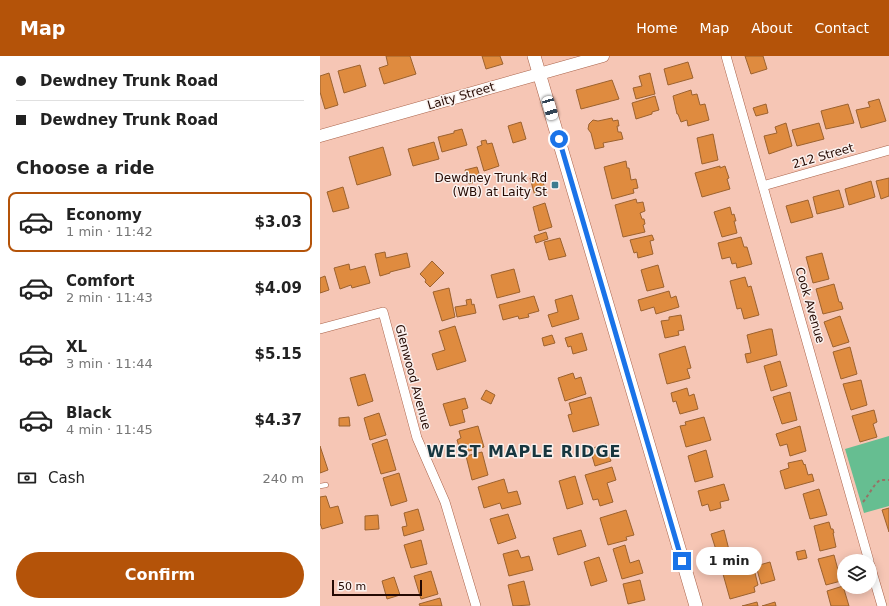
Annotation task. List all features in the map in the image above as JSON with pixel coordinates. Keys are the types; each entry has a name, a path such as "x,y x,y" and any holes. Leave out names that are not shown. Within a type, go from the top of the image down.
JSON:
{"main road":[{"path":"534,56 696,606"}],"street":[{"name":"Laity Street","path":"320,136 603,56"},
{"name":"Cook Avenue","path":"726,56 867,554"},
{"name":"212 Street","path":"763,186 889,150"},
{"name":"Glenwood Avenue","path":"320,329 383,312 417,438 446,502 476,606"},
{"path":"877,589 882,606"}],"lane":[{"path":"320,486 326,485"}],"path":[{"path":"854,508 861,504 876,483 880,480 889,480"}],"green space":[{"path":"889,436 889,506 864,513 845,449"}],"building":[{"path":"386,56 410,56 416,74 384,84 379,68 388,65"},
{"path":"482,56 500,56 503,64 486,69"},
{"path":"745,56 763,56 767,69 751,74"},
{"path":"688,62 693,78 668,85 664,69"},
{"path":"360,65 366,86 344,93 338,71"},
{"path":"329,73 338,105 325,109 320,92 320,76"},
{"path":"650,73 655,94 636,99 633,88 642,86 639,76"},
{"path":"612,80 619,99 581,109 576,90"},
{"path":"691,90 692,95 697,94 700,105 705,104 709,120 688,126 687,120 681,122 677,114 673,96"},
{"path":"655,96 659,110 636,119 632,103"},
{"path":"879,99 886,121 861,128 856,110 870,107 868,102"},
{"path":"766,104 768,113 756,116 753,108"},
{"path":"848,104 854,123 826,129 821,111"},
{"path":"612,118 613,121 618,120 618,132 621,132 623,139 603,143 604,147 595,149 591,133 588,129 589,124 593,120 598,121"},
{"path":"521,122 526,139 513,143 508,126"},
{"path":"786,123 792,146 769,154 764,136 777,133 775,127"},
{"path":"819,123 824,139 797,146 792,130"},
{"path":"462,129 467,145 442,152 438,137 454,133 454,131"},
{"path":"713,134 718,160 702,164 697,138"},
{"path":"486,140 487,144 492,143 499,166 484,171 477,147 482,145 481,141"},
{"path":"434,142 439,159 413,166 408,149"},
{"path":"383,147 391,175 357,185 349,157"},
{"path":"626,161 631,180 636,179 638,188 633,189 634,193 612,199 604,167"},
{"path":"720,166 720,168 725,166 729,178 727,179 730,189 702,197 695,173"},
{"path":"477,167 481,180 469,184 465,170"},
{"path":"541,174 546,193 535,196 530,178"},
{"path":"889,178 889,196 881,199 876,181"},
{"path":"871,181 875,197 849,205 845,189"},
{"path":"343,187 349,208 333,212 327,192"},
{"path":"839,190 844,207 817,214 813,197"},
{"path":"636,199 637,203 643,202 645,211 640,213 642,219 644,219 645,224 643,225 645,232 623,237 615,205"},
{"path":"808,200 813,217 791,223 786,206"},
{"path":"545,203 552,227 539,231 533,207"},
{"path":"730,207 732,215 734,214 736,221 734,221 737,233 722,237 714,212"},
{"path":"546,232 548,239 536,243 534,236"},
{"path":"652,235 654,240 650,241 653,254 638,258 637,252 634,253 630,240"},
{"path":"741,237 744,247 747,247 752,264 737,268 736,263 732,264 730,257 722,259 718,243"},
{"path":"560,238 566,256 549,260 544,242"},
{"path":"385,252 386,258 407,253 410,267 380,276 375,254"},
{"path":"822,253 829,279 813,283 806,257"},
{"path":"432,261 444,273 430,287 420,274"},
{"path":"349,264 350,270 365,266 370,283 352,288 351,285 340,289 334,268"},
{"path":"658,265 664,287 647,291 641,270"},
{"path":"514,269 520,292 497,298 491,275"},
{"path":"325,276 329,290 320,293 320,278"},
{"path":"745,277 748,287 751,286 759,315 744,319 741,308 737,309 730,281"},
{"path":"834,284 839,302 841,302 843,309 823,314 816,289"},
{"path":"449,288 455,317 442,321 433,292"},
{"path":"669,291 671,298 676,296 679,307 656,314 654,307 641,311 638,300"},
{"path":"572,295 579,319 552,327 548,315 558,312 555,300"},
{"path":"534,296 539,311 528,314 529,317 519,319 518,316 503,320 499,305"},
{"path":"471,299 476,313 457,317 455,307 467,305 466,300"},
{"path":"681,315 684,330 678,331 679,335 665,338 661,321 669,320 669,317"},
{"path":"840,316 849,342 833,347 824,322"},
{"path":"455,326 466,361 437,370 432,354 445,350 439,331"},
{"path":"772,329 777,355 747,363 745,354 751,353 747,335"},
{"path":"582,333 587,350 573,354 571,346 568,347 565,338"},
{"path":"552,335 555,343 544,346 542,338"},
{"path":"685,346 691,368 687,369 690,378 667,384 659,354"},
{"path":"850,347 857,374 841,379 833,352"},
{"path":"780,361 787,386 771,391 764,366"},
{"path":"573,373 575,379 581,377 586,394 565,401 558,378"},
{"path":"365,374 373,401 358,406 350,378"},
{"path":"861,380 867,405 851,410 843,384"},
{"path":"687,388 689,396 694,394 698,409 680,414 676,401 673,402 671,393"},
{"path":"486,390 495,395 491,404 481,399"},
{"path":"790,392 797,420 782,424 773,397"},
{"path":"591,397 599,425 573,432 568,415 572,414 569,403"},
{"path":"465,398 468,408 462,410 465,422 450,426 443,404"},
{"path":"874,410 877,422 873,424 877,437 860,442 852,416"},
{"path":"379,413 386,435 370,440 364,418"},
{"path":"349,417 350,426 339,426 339,418"},
{"path":"704,417 711,440 686,447 680,426 686,425 685,422"},
{"path":"478,426 484,447 461,453 457,440 461,438 459,431"},
{"path":"800,426 806,451 790,456 787,444 780,446 776,434"},
{"path":"387,439 396,470 381,474 372,444"},
{"path":"606,444 611,461 595,466 590,449"},
{"path":"320,446 328,470 320,473"},
{"path":"706,450 713,477 695,482 688,456"},
{"path":"482,452 488,475 472,480 466,456"},
{"path":"802,460 804,465 805,464 808,475 812,474 814,481 785,489 780,471 789,468 788,463"},
{"path":"612,467 616,480 607,483 613,502 600,506 598,499 593,500 585,475"},
{"path":"399,473 407,501 391,506 383,478"},
{"path":"575,476 583,504 567,509 559,481"},
{"path":"504,479 508,493 517,491 521,504 502,509 500,503 484,508 478,487"},
{"path":"724,484 729,500 720,502 721,508 710,511 708,504 702,506 698,491"},
{"path":"819,489 827,515 810,519 803,494"},
{"path":"326,496 330,508 338,506 343,523 322,529 320,523 320,497"},
{"path":"889,508 889,532 882,510"},
{"path":"418,509 424,530 404,536 402,527 407,526 404,513"},
{"path":"626,510 634,535 626,537 627,540 608,545 600,518"},
{"path":"508,514 516,538 498,544 490,519"},
{"path":"378,515 379,529 365,530 365,516"},
{"path":"829,522 831,529 833,529 836,547 820,551 814,526"},
{"path":"581,530 586,546 558,555 553,538"},
{"path":"724,530 729,550 717,553 711,534"},
{"path":"421,540 427,564 411,568 404,545"},
{"path":"625,545 630,563 639,560 643,573 622,579 613,549"},
{"path":"518,550 521,558 529,556 533,570 509,576 503,554"},
{"path":"805,550 807,558 798,560 796,552"},
{"path":"834,555 837,566 837,582 826,585 818,559"},
{"path":"599,557 607,581 591,586 584,562"},
{"path":"748,560 750,566 753,565 758,585 754,587 755,592 730,599 721,567"},
{"path":"770,562 775,580 761,584 756,566"},
{"path":"431,571 438,594 421,599 414,576"},
{"path":"394,577 400,595 387,599 382,581"},
{"path":"640,580 645,600 628,604 623,584"},
{"path":"524,581 530,605 513,606 508,585"},
{"path":"837,588 837,594 845,594 849,606 831,606 827,591"},
{"path":"440,598 442,606 420,606 419,604"},
{"path":"757,602 758,606 742,606"},
{"path":"775,602 776,606 762,606"}],"place":[{"name":"Dewdney Trunk Rd (WB) at Laity St","path":"555,185"}],"district":[{"name":"WEST MAPLE RIDGE","path":"524,451"}],"route":[{"path":"559,139 682,561"}]}
